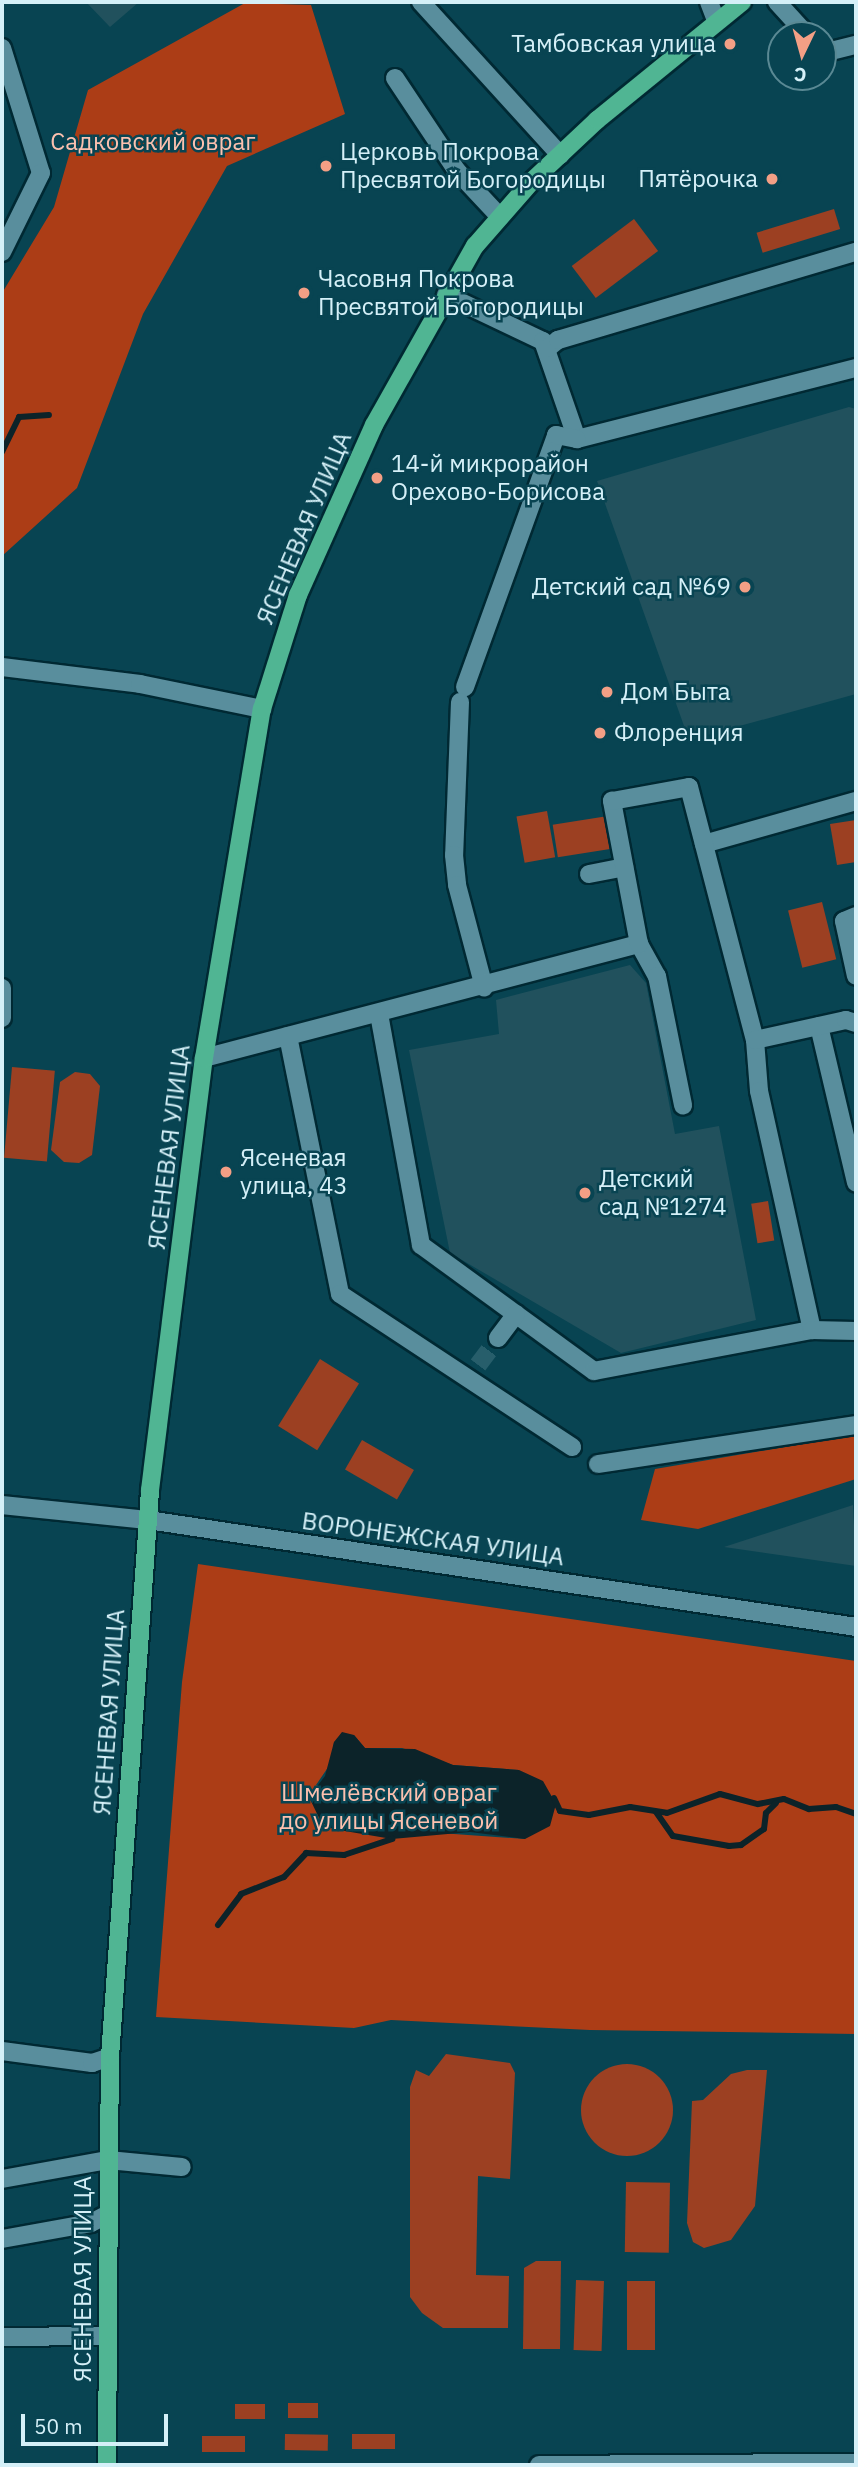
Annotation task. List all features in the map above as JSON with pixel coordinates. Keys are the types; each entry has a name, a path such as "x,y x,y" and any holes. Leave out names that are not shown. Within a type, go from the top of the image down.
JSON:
{"main road":[{"name":"ЯСЕНЕВАЯ УЛИЦА","path":"107,2465 110,2057 148,1520 204,1058 262,709 298,595 374,425 475,246 560,155 716,20 742,2"}],"street":[{"path":"421,2 560,155"},
{"path":"709,2 716,20"},
{"path":"776,2 794,21"},
{"path":"837,49 856,45"},
{"path":"2,48 41,173 2,252"},
{"path":"395,78 457,171 500,217"},
{"path":"548,348 558,340 856,252"},
{"path":"446,295 529,333 548,348 577,439"},
{"path":"484,987 457,885 454,855 463,694 555,435 577,439 856,368"},
{"path":"2,667 140,684 262,709"},
{"path":"683,1105 657,976 639,944 612,801 689,787 755,1040 759,1091 812,1330"},
{"path":"704,844 856,802"},
{"path":"589,874 625,867"},
{"path":"856,916 844,921 856,976"},
{"path":"204,1058 484,987 639,944"},
{"path":"2,988 2,1018"},
{"path":"379,1014 421,1245 594,1371 812,1330 856,1331"},
{"path":"755,1040 819,1026 856,1023"},
{"path":"819,1026 856,1183"},
{"path":"288,1037 340,1294 473,1371 572,1447"},
{"path":"498,1338 516,1314"},
{"path":"598,1464 856,1425"},
{"name":"ВОРОНЕЖСКАЯ УЛИЦА","path":"2,1505 148,1520 856,1627"},
{"path":"2,2051 92,2063 110,2057"},
{"path":"2,2179 108,2160 182,2167"},
{"path":"2,2239 91,2223 108,2214"},
{"path":"2,2337 106,2336"},
{"path":"539,2465 856,2463"}],"shaded area":[{"path":"86,2 139,2 110,27"},
{"path":"834,209 840,229 763,253 757,233"},
{"path":"634,219 658,251 596,298 572,266"},
{"name":"Детский сад №69","path":"849,407 856,409 856,694 689,740 597,481"},
{"path":"547,811 555,857 525,863 516,816"},
{"path":"608,816 613,849 558,857 553,825"},
{"path":"856,820 856,862 837,865 830,824"},
{"path":"822,902 836,959 802,968 788,910"},
{"name":"Детский сад №1274","path":"630,965 646,983 675,1134 719,1126 756,1320 621,1353 450,1253 409,1050 499,1034 496,1000"},
{"path":"12,1067 55,1071 47,1161 4,1158"},
{"path":"75,1072 90,1074 100,1086 92,1155 79,1163 64,1162 51,1150 60,1082"},
{"path":"768,1201 774,1241 757,1243 751,1204"},
{"path":"320,1359 359,1383 317,1450 278,1426"},
{"path":"362,1440 414,1470 397,1499 345,1469"},
{"path":"853,1505 856,1566 724,1547"},
{"path":"342,1732 354,1735 365,1748 415,1749 453,1765 519,1770 543,1781 556,1804 550,1826 525,1839 470,1832 392,1839 333,1829 321,1822 309,1797 325,1776 334,1742"},
{"path":"446,2054 510,2063 515,2073 510,2179 478,2176 476,2275 509,2276 508,2328 443,2328 422,2313 410,2297 410,2087 416,2070 429,2076"},
{"path":"627,2064 644,2068 659,2078 669,2093 673,2110 669,2127 659,2142 644,2152 627,2156 610,2152 595,2142 585,2127 581,2110 585,2093 595,2078 610,2068"},
{"path":"747,2070 767,2070 755,2206 731,2240 704,2248 693,2242 687,2223 692,2101 703,2100 731,2074"},
{"path":"626,2182 670,2183 669,2253 625,2252"},
{"path":"536,2261 561,2261 560,2349 523,2349 524,2268"},
{"path":"576,2280 604,2281 602,2351 574,2350"},
{"path":"627,2281 655,2281 655,2350 627,2350"},
{"path":"288,2403 318,2403 318,2418 288,2418"},
{"path":"235,2404 265,2404 265,2419 235,2419"},
{"path":"285,2434 328,2435 328,2451 285,2450"},
{"path":"352,2434 395,2434 395,2449 352,2449"},
{"path":"202,2436 245,2436 245,2452 202,2452"}],"green space":[{"name":"Садковский овраг","path":"245,3 311,5 345,114 227,166 143,314 77,488 2,556 2,293 54,207 88,90"},
{"path":"856,1435 856,1479 698,1529 641,1520 655,1469"},
{"name":"Шмелёвский овраг до улицы Ясеневой","path":"198,1564 856,1661 856,2034 590,2030 391,2020 354,2028 156,2017 182,1682","holes":["354,1735 365,1748 402,1748 453,1765 519,1770 525,1839 440,1833 316,1785 331,1763 334,1742"]}],"waterway":[{"path":"2,452 19,417 49,415"},
{"path":"554,1798 560,1811 589,1815 630,1807 667,1813 720,1794 758,1804 784,1799 809,1809 836,1807 856,1814"},
{"path":"656,1812 673,1836 729,1846 741,1845 764,1829 766,1813 776,1803"},
{"path":"218,1925 241,1894 284,1877 306,1853 344,1855 392,1839"}],"tunnel":[{"path":"478,1365 498,1338"}],"place":[{"name":"Тамбовская улица","path":"730,44"},
{"name":"Церковь Покрова Пресвятой Богородицы","path":"326,166"},
{"name":"Пятёрочка","path":"772,179"},
{"name":"Часовня Покрова Пресвятой Богородицы","path":"304,293"},
{"name":"14-й микрорайон Орехово-Борисова","path":"377,478"},
{"name":"Детский сад №69","path":"745,587"},
{"name":"Дом Быта","path":"607,692"},
{"name":"Флоренция","path":"600,733"},
{"name":"Ясеневая улица, 43","path":"226,1172"},
{"name":"Детский сад №1274","path":"585,1193"}]}
